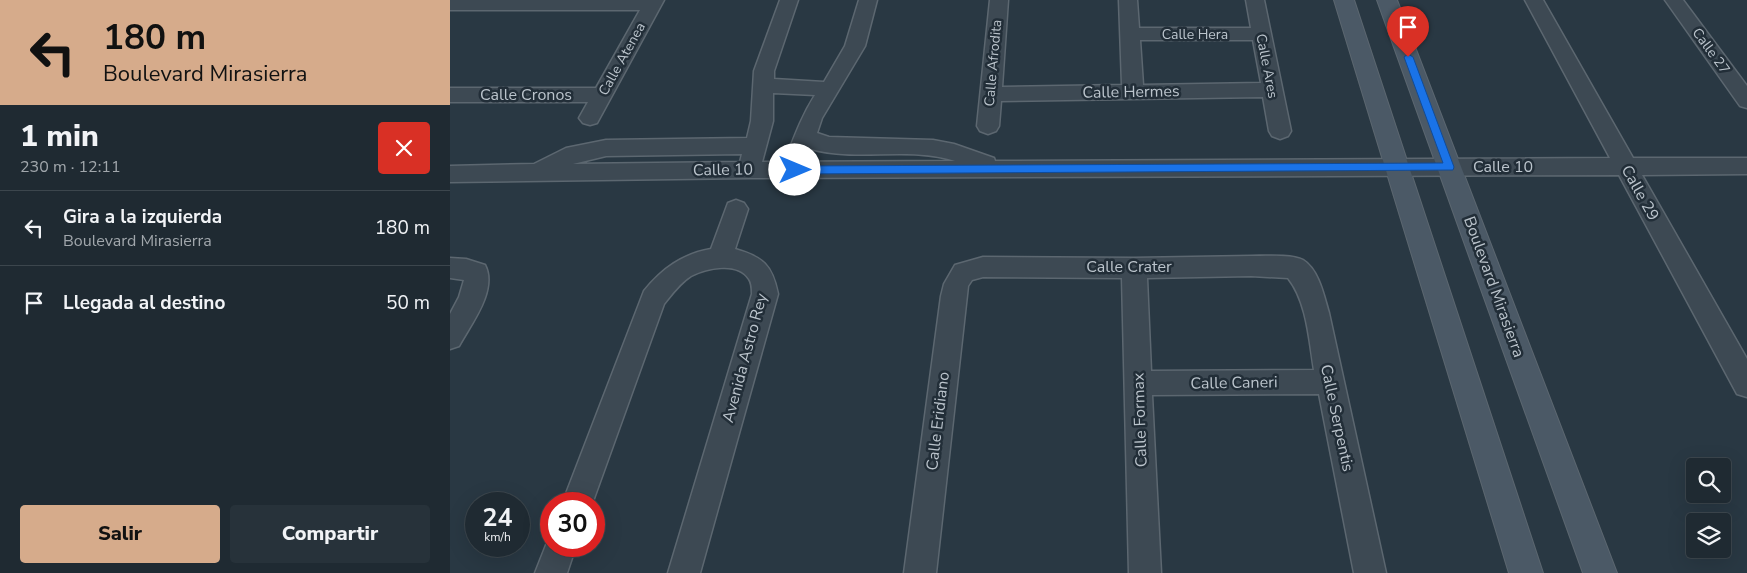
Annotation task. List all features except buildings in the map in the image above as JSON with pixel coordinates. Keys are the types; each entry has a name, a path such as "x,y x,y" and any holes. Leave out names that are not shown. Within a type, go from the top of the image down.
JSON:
{"main road":[{"path":"1344,0 1526,573"},
{"name":"Boulevard Mirasierra","path":"1387,0 1600,573"}],"street":[{"path":"749,170 762,121 764,71 789,0"},
{"path":"795,170 804,136 812,117 855,46 868,0"},
{"name":"Calle Afrodita","path":"988,126 999,0"},
{"path":"1128,0 1133,92"},
{"name":"Calle Ares","path":"1255,0 1280,131"},
{"name":"Calle 29","path":"1534,0 1747,385"},
{"name":"Calle 27","path":"1674,0 1747,101"},
{"path":"450,5 654,2"},
{"name":"Calle Atenea","path":"590,118 654,2"},
{"name":"Calle Hera","path":"1130,34 1260,34"},
{"path":"763,86 830,89"},
{"name":"Calle Hermes","path":"990,94 1271,90"},
{"name":"Calle Cronos","path":"450,94 603,95"},
{"path":"804,136 810,141 826,146 914,146 934,148 970,157 1000,169"},
{"path":"537,173 574,154 606,148 756,146"},
{"name":"Calle 10","path":"450,174 749,170 1747,166"},
{"path":"720,258 736,209"},
{"name":"Avenida Astro Rey","path":"581,492 653,299 666,282 700,260 720,258 741,259 756,268 764,280 764,294 684,573"},
{"name":"Calle Crater","path":"964,272 983,267 1134,268 1251,266 1295,268"},
{"path":"450,268 476,272 477,279 475,288 450,338"},
{"name":"Calle Formax","path":"1134,268 1145,573"},
{"name":"Calle Serpentis","path":"1295,268 1307,283 1316,313 1370,573"},
{"name":"Calle Eridiano","path":"920,573 954,296 956,284 964,272"},
{"name":"Calle Caneri","path":"1139,384 1329,382"},
{"path":"551,573 557,557"}],"route":[{"path":"795,170 1449,167 1408,57"}]}
